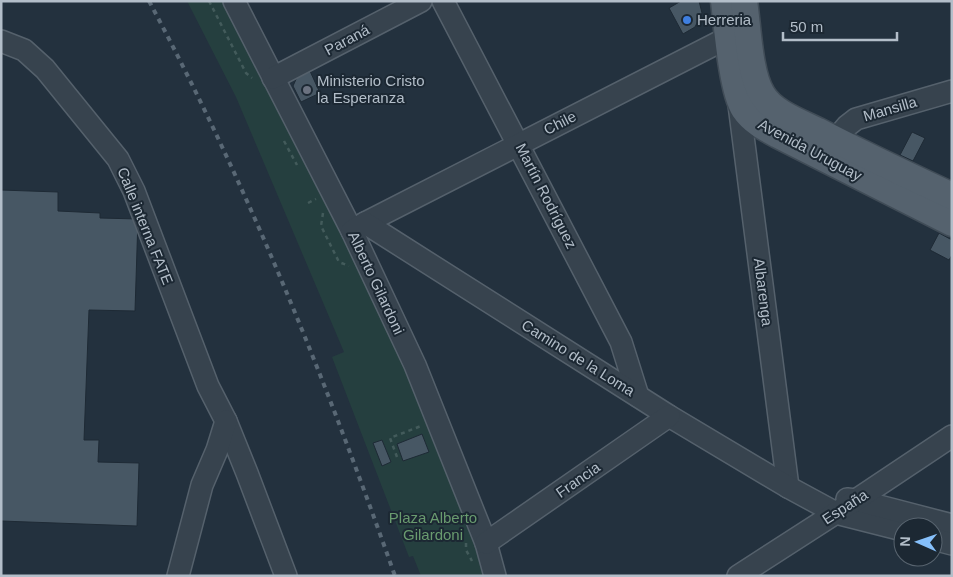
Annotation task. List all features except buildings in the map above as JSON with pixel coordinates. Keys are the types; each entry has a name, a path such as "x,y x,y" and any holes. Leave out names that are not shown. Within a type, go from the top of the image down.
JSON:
{"main road":[{"name":"Avenida Uruguay","path":"724,1 738,97 748,114 758,123 778,135 952,223"},
{"name":"Avenida Uruguay","path":"744,1 757,85 762,95 779,111 952,196"}],"street":[{"name":"Alberto Gilardoni","path":"234,1 266,80 358,227 436,420 477,541 495,576"},
{"name":"Paraná","path":"266,80 421,1"},
{"name":"Martín Rodríguez","path":"443,1 621,342 638,396"},
{"name":"Chile","path":"358,227 729,37"},
{"name":"Calle interna FATE","path":"1,41 24,50 44,69 118,158 134,191 208,386 226,421 248,473 286,576"},
{"name":"Mansilla","path":"836,140 847,126 856,119 952,91"},
{"name":"Albarenga","path":"738,97 788,487"},
{"name":"Camino de la Loma","path":"358,227 788,487 836,513 893,527"},
{"name":"Francia","path":"477,541 669,416"},
{"path":"178,576 198,500 218,450 226,421"},
{"name":"España","path":"738,576 952,436"},
{"name":"Camino de la Loma","path":"807,497 856,500 952,525"}],"path":[{"path":"210,1 246,73 266,80"},
{"path":"283,140 295,164 302,168"},
{"path":"308,203 318,198 320,205"},
{"path":"323,212 321,226 339,262 353,268"},
{"path":"397,456 390,438 436,420"},
{"path":"472,563 466,550 477,541"}],"green space":[{"name":"Plaza Alberto Gilardoni","path":"187,1 227,1 345,233 417,396 478,552 485,576 421,576 413,556 409,557 332,357 344,352 236,97"}],"railway":[{"path":"149,1 219,141 283,284 313,356 395,576"}],"place":[{"name":"Herreria","path":"687,20"},
{"name":"Ministerio Cristo la Esperanza","path":"307,90"}]}
